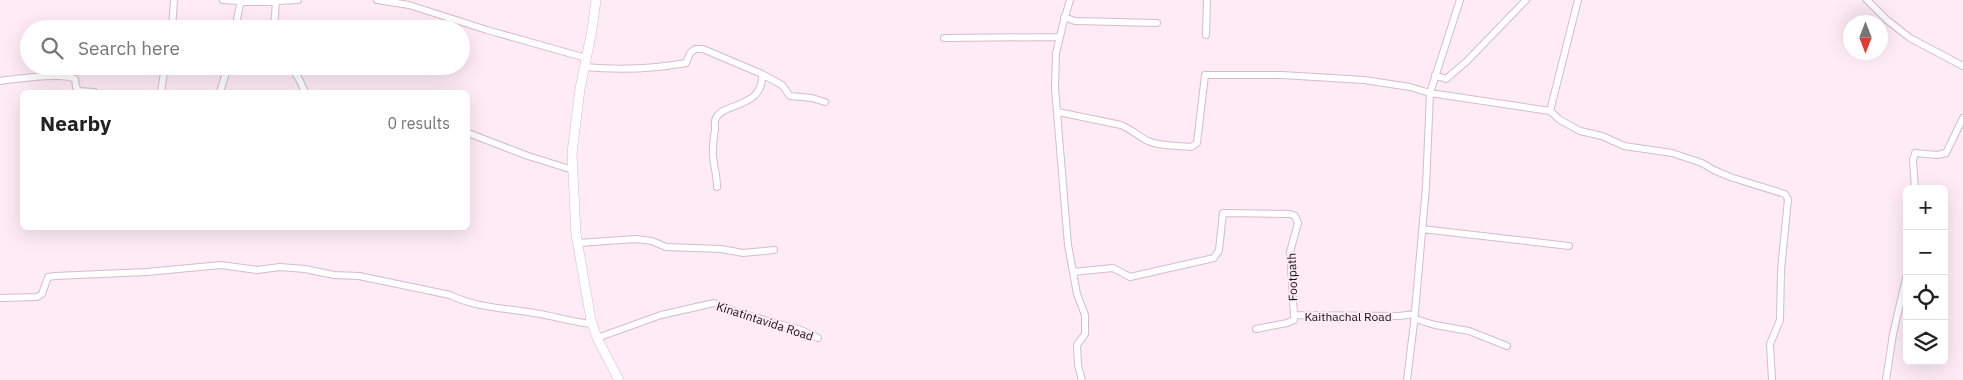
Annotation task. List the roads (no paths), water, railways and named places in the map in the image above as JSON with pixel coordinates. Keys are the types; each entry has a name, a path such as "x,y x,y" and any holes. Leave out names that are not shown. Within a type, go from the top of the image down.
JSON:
{"main road":[{"path":"596,0 580,89 572,153 573,170 578,242 592,324 596,338 619,380"}],"street":[{"path":"173,20 174,0"},
{"path":"223,0 298,0"},
{"path":"377,0 409,6 454,20"},
{"path":"1070,0 1056,53 1055,88 1068,245 1077,294 1085,315 1085,334 1077,345 1078,365 1082,380"},
{"path":"1206,35 1207,0"},
{"path":"1407,380 1415,316 1422,229 1430,93 1434,75 1460,0"},
{"path":"1434,75 1446,79 1467,61 1526,0"},
{"path":"1550,111 1578,0"},
{"path":"1867,0 1887,20 1910,38 1963,66"},
{"path":"238,20 241,1"},
{"path":"275,20 276,1"},
{"path":"1064,18 1074,21 1157,23"},
{"path":"470,25 608,69 670,66 686,63 690,53 695,48 703,49 762,74 782,85 790,96 812,98 826,102"},
{"path":"944,38 1060,37"},
{"path":"717,187 717,175 713,156 715,118 720,113 740,105 757,94 763,82 762,74"},
{"path":"161,90 164,75"},
{"path":"221,90 225,75"},
{"path":"296,75 304,90"},
{"path":"1058,112 1121,125 1130,128 1148,141 1162,145 1191,147 1197,143 1205,75 1282,75 1364,80 1410,87 1430,93 1550,111 1560,120 1580,131 1602,136 1624,146 1672,153 1702,163 1730,177 1785,194 1788,199 1781,270 1780,320 1770,344 1772,380"},
{"path":"0,81 52,77 73,78 79,90"},
{"path":"1915,185 1913,160 1915,153 1937,156 1946,153 1963,118"},
{"path":"470,134 528,156 573,170"},
{"name":"Footpath","path":"1073,272 1113,268 1130,277 1214,258 1219,250 1223,213 1290,214 1295,216 1298,223 1290,252 1294,315"},
{"path":"1422,229 1568,246"},
{"path":"578,242 636,239 652,241 666,247 721,249 743,253 774,250"},
{"path":"0,298 37,297 42,294 48,277 55,276 147,272 220,265 257,270 280,267 334,275 359,276 450,295 461,301 486,307 532,312 592,324"},
{"path":"1886,380 1907,275"},
{"name":"Kinatintavida Road","path":"596,338 662,315 714,303 736,312 801,330 818,338"},
{"name":"Kaithachal Road","path":"1256,329 1287,323 1294,320 1294,315 1415,316"},
{"path":"1415,316 1435,325 1469,331 1507,346"}]}
